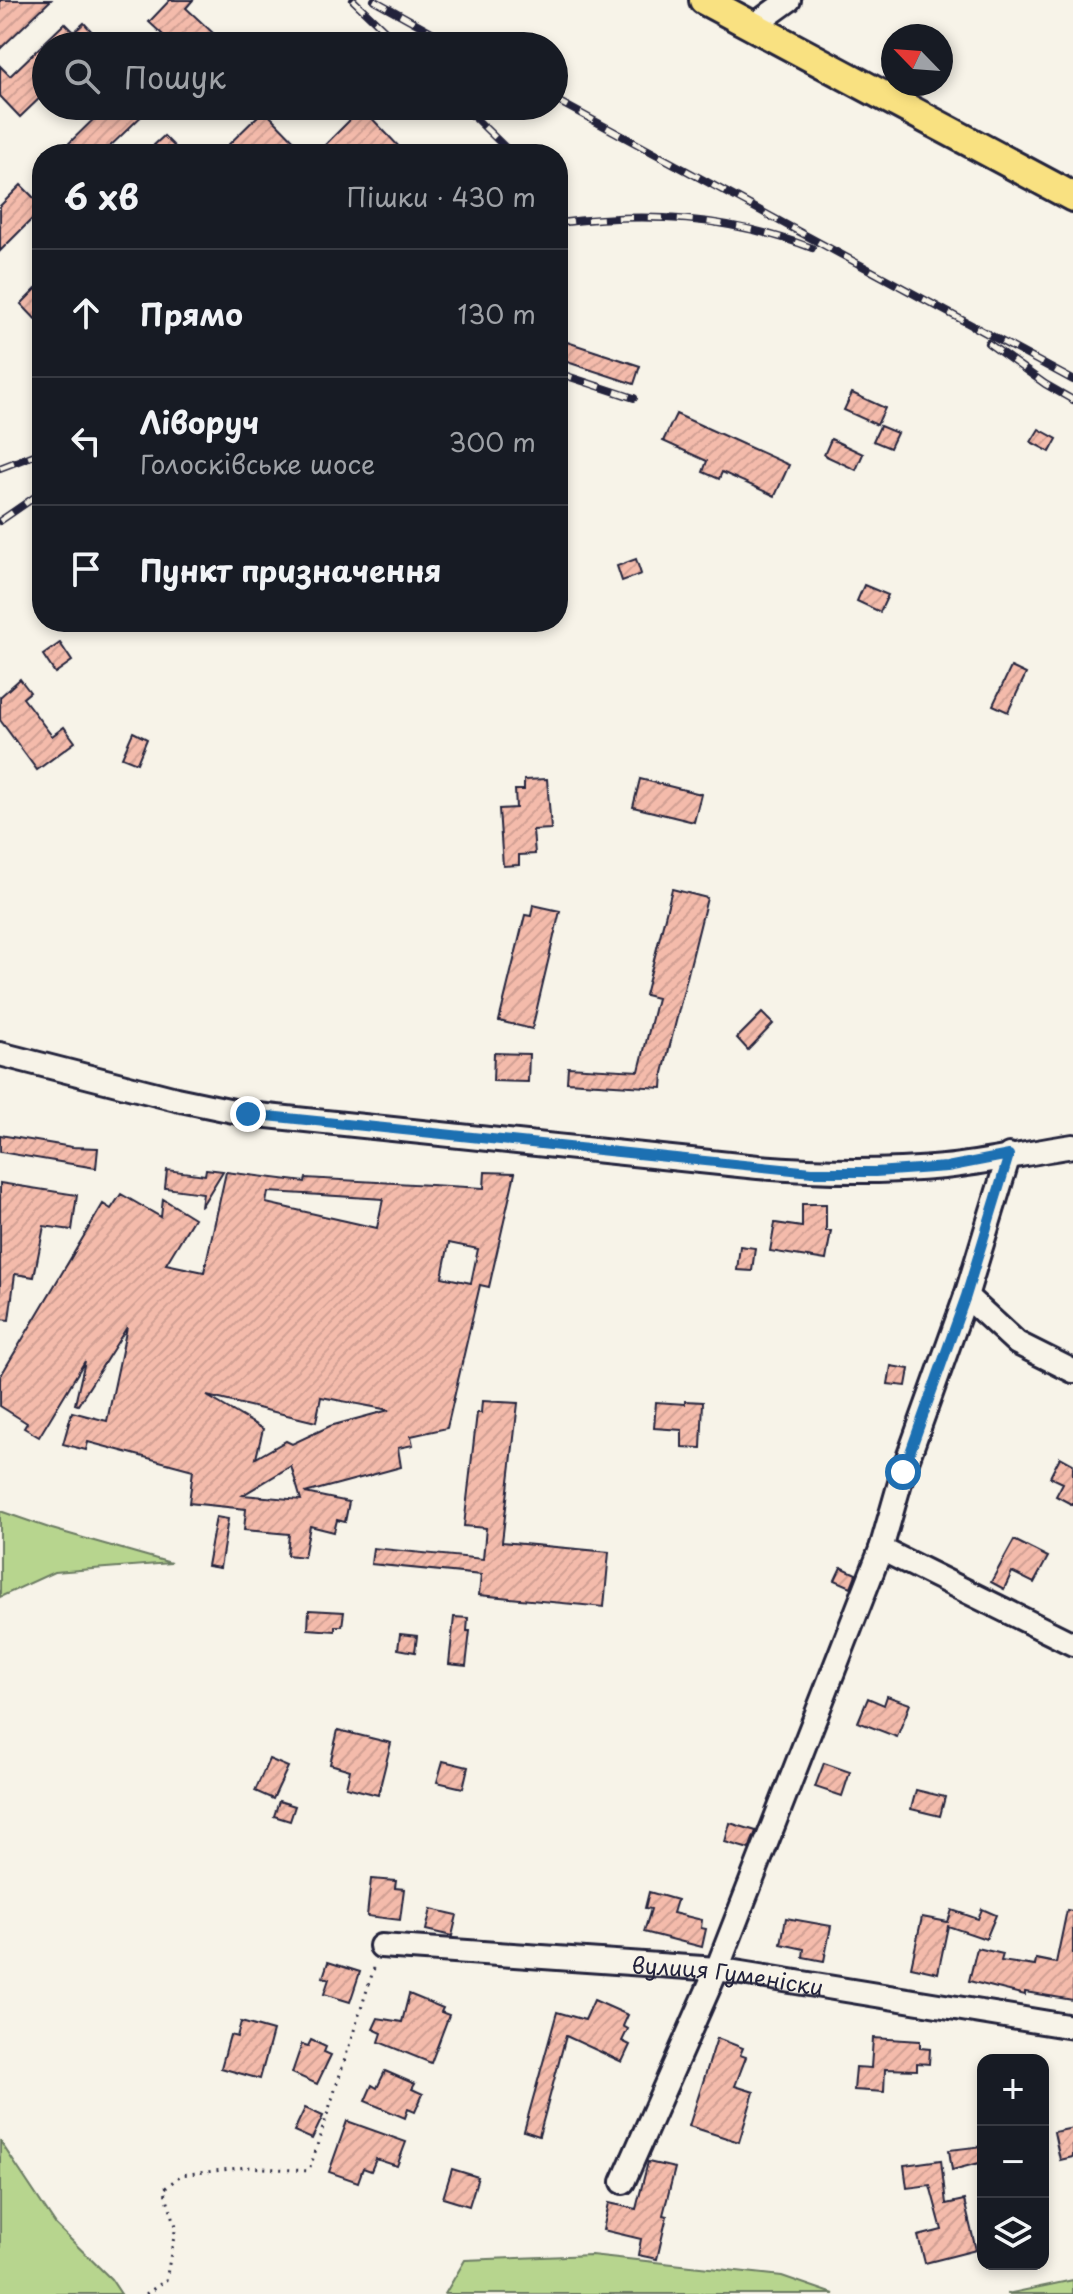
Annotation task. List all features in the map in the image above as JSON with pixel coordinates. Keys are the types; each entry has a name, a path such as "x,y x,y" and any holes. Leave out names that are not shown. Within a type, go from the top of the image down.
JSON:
{"main road":[{"path":"704,0 1073,197"}],"street":[{"path":"753,26 789,0"},
{"path":"0,1054 248,1114 812,1172 947,1167 1073,1146"},
{"path":"623,2182 717,1969 881,1549 903,1472 966,1296 1009,1155"},
{"path":"966,1296 1017,1343 1073,1371"},
{"path":"881,1549 1073,1644"},
{"name":"вулиця Гуменіски","path":"381,1946 717,1969 1073,2027"}],"path":[{"path":"146,2294 166,2280 176,2226 164,2189 181,2175 247,2167 309,2171 381,1946"}],"green space":[{"path":"0,1511 171,1563 54,1572 0,1597"},
{"path":"0,2141 56,2225 111,2279 121,2294 0,2294"},
{"path":"591,2255 782,2276 834,2294 445,2294 465,2260"},
{"path":"1073,2280 1073,2294 1007,2294"}],"building":[{"path":"0,0 51,0 0,49"},
{"path":"170,0 193,0 186,8 212,32 160,32 149,22"},
{"path":"65,23 74,32 56,32"},
{"path":"84,23 92,32 74,32"},
{"path":"32,55 32,105 20,117 0,96 0,66 10,76"},
{"path":"93,120 137,120 112,144 68,144"},
{"path":"254,120 274,120 297,144 229,144"},
{"path":"350,120 373,120 396,144 326,144"},
{"path":"164,136 172,144 155,144"},
{"path":"21,185 32,196 32,219 0,251 0,206"},
{"path":"32,293 32,316 21,304"},
{"path":"568,342 640,366 634,384 568,362"},
{"path":"852,393 885,408 877,425 844,410"},
{"path":"676,414 789,465 775,496 722,472 719,479 703,472 707,461 663,441"},
{"path":"880,426 897,433 890,448 873,441"},
{"path":"1039,429 1057,439 1050,452 1031,442"},
{"path":"831,439 863,454 856,470 824,455"},
{"path":"636,559 641,574 622,581 617,566"},
{"path":"864,585 888,595 880,612 857,601"},
{"path":"60,643 72,661 55,673 43,655"},
{"path":"1011,667 1026,674 1008,712 993,705"},
{"path":"20,679 30,692 23,698 52,736 64,727 75,742 37,770 0,720 0,697"},
{"path":"133,732 147,739 137,763 122,757"},
{"path":"547,779 551,829 533,830 535,854 519,855 519,865 503,866 499,809 516,808 515,790 524,790 524,780"},
{"path":"640,779 701,794 694,822 633,807"},
{"path":"672,889 707,898 663,1073 662,1088 567,1082 568,1067 639,1071 657,998 645,995"},
{"path":"533,905 560,911 532,1029 499,1021 525,915 531,916"},
{"path":"762,1013 773,1024 748,1050 737,1038"},
{"path":"494,1053 529,1054 528,1082 493,1081"},
{"path":"0,1135 72,1147 98,1148 96,1168 0,1152"},
{"path":"206,1169 223,1171 201,1207 203,1193 165,1188 167,1170 205,1175"},
{"path":"226,1172 305,1182 306,1178 484,1188 485,1172 515,1173 489,1287 480,1285 447,1428 411,1436 413,1445 398,1448 401,1467 305,1493 349,1502 345,1522 337,1520 334,1532 310,1526 304,1557 287,1555 289,1534 244,1530 246,1509 189,1503 193,1470 88,1442 86,1450 63,1444 72,1412 107,1421 127,1327 78,1405 75,1404 85,1361 39,1437 24,1428 27,1423 0,1406 0,1377 103,1204 111,1209 121,1194 161,1217 163,1199 194,1218 166,1264 204,1272","holes":["268,1192 383,1199 377,1228 266,1203","449,1243 478,1249 471,1283 442,1277","207,1396 316,1422 321,1397 389,1410 330,1426 292,1444 286,1441 256,1458 263,1429","291,1466 301,1500 243,1495"]},
{"path":"0,1183 77,1195 72,1230 44,1226 34,1277 15,1274 9,1320 0,1319"},
{"path":"802,1204 826,1204 826,1231 831,1231 826,1260 770,1251 775,1223 802,1227"},
{"path":"740,1246 755,1248 752,1271 737,1270"},
{"path":"891,1366 909,1369 906,1386 888,1384"},
{"path":"482,1401 518,1403 502,1542 609,1552 604,1607 479,1595 481,1575 371,1564 373,1548 483,1559 486,1528 464,1526 477,1413 481,1413"},
{"path":"685,1401 703,1402 701,1448 682,1447 682,1430 654,1428 656,1402 685,1404"},
{"path":"1060,1457 1073,1464 1073,1505 1056,1496 1063,1483 1050,1477"},
{"path":"216,1517 228,1519 220,1568 207,1566"},
{"path":"1014,1540 1048,1557 1034,1583 1012,1572 1004,1589 991,1582"},
{"path":"841,1567 856,1574 851,1587 835,1580"},
{"path":"309,1610 344,1612 342,1626 335,1626 335,1631 308,1629"},
{"path":"454,1617 468,1618 467,1631 470,1631 466,1666 449,1664"},
{"path":"400,1634 417,1636 415,1652 398,1649"},
{"path":"887,1696 910,1704 897,1737 858,1722 868,1698 884,1705"},
{"path":"338,1730 391,1743 378,1795 346,1787 350,1770 330,1764"},
{"path":"269,1759 288,1767 273,1799 255,1791"},
{"path":"443,1761 468,1767 463,1788 437,1782"},
{"path":"824,1763 850,1772 842,1796 815,1787"},
{"path":"916,1790 945,1797 940,1816 911,1809"},
{"path":"279,1801 295,1806 290,1821 274,1816"},
{"path":"730,1823 756,1831 749,1849 725,1842"},
{"path":"371,1879 396,1881 395,1888 404,1889 400,1920 367,1916"},
{"path":"649,1892 677,1900 673,1913 702,1920 701,1928 706,1929 702,1947 644,1932 651,1909 645,1908"},
{"path":"431,1909 457,1915 452,1936 426,1930"},
{"path":"982,1909 996,1915 986,1939 948,1926 938,1973 911,1967 922,1917 948,1922 952,1910 978,1919"},
{"path":"1067,1910 1073,1911 1073,2000 1025,1992 1025,1995 969,1981 977,1948 1003,1954 1001,1961 1035,1966 1036,1959 1056,1963"},
{"path":"786,1918 831,1926 824,1961 803,1957 804,1949 781,1944"},
{"path":"328,1962 360,1972 350,2002 324,1994 329,1979 323,1977"},
{"path":"409,1994 443,2008 441,2012 449,2015 431,2063 379,2042 382,2033 373,2029 378,2018 402,2022"},
{"path":"594,2000 628,2015 623,2026 628,2029 622,2041 630,2045 622,2062 566,2036 539,2136 524,2131 557,2012 585,2020"},
{"path":"241,2022 273,2031 260,2079 221,2068 230,2035 237,2037"},
{"path":"717,2038 743,2048 740,2055 746,2057 735,2086 754,2092 739,2142 689,2126"},
{"path":"873,2038 920,2041 920,2048 930,2049 929,2064 917,2063 917,2070 885,2069 884,2092 854,2090 856,2067 871,2068"},
{"path":"311,2040 326,2047 324,2052 331,2055 317,2084 292,2073 302,2044 308,2046"},
{"path":"385,2071 415,2084 412,2089 423,2094 415,2112 408,2109 405,2118 365,2101 372,2085 377,2088"},
{"path":"305,2108 323,2116 312,2139 294,2131"},
{"path":"347,2121 406,2142 397,2166 376,2159 371,2171 363,2168 358,2182 329,2172"},
{"path":"1073,2128 1073,2157 1060,2160 1054,2132"},
{"path":"977,2147 977,2164 952,2170 949,2150"},
{"path":"941,2160 946,2204 964,2200 976,2250 925,2263 918,2236 942,2230 930,2185 907,2188 904,2165"},
{"path":"648,2162 675,2168 663,2215 667,2216 657,2259 638,2255 641,2239 603,2230 609,2203 636,2209"},
{"path":"452,2169 478,2177 469,2206 443,2198"}],"railway":[{"path":"353,0 386,32"},
{"path":"374,0 432,32"},
{"path":"568,107 1073,380"},
{"path":"477,120 502,144"},
{"path":"568,222 623,218 686,219 749,229 812,248"},
{"path":"988,343 1073,400"},
{"path":"568,376 634,398"},
{"path":"0,468 32,456"},
{"path":"0,521 32,499"}],"route":[{"path":"248,1114 812,1172 947,1167 1009,1155 966,1296 903,1472"}]}
